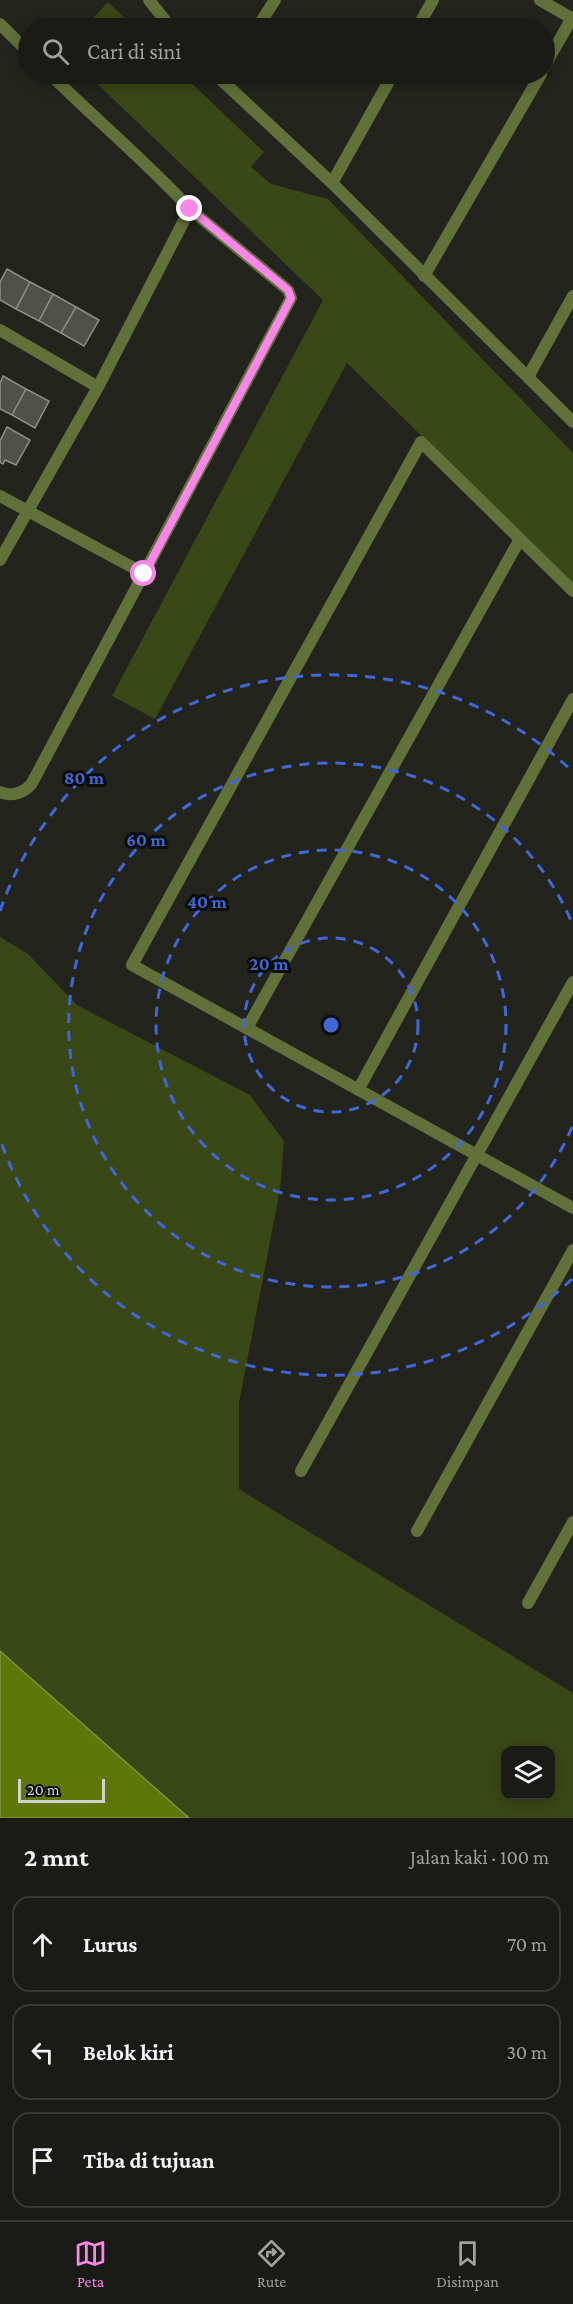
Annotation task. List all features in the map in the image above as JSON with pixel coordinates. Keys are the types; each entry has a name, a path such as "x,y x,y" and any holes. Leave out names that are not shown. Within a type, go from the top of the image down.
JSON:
{"street":[{"path":"149,0 163,18"},
{"path":"263,18 275,0"},
{"path":"423,18 433,0"},
{"path":"540,0 573,18 555,48"},
{"path":"0,24 18,42"},
{"path":"0,792 13,794 28,788 291,298 288,290 190,209 159,176 96,121 60,84"},
{"path":"233,84 573,422"},
{"path":"332,183 387,84"},
{"path":"424,276 535,84"},
{"path":"0,560 98,387 190,209"},
{"path":"528,377 573,296"},
{"path":"0,330 98,387"},
{"path":"573,591 421,442 132,965 573,1208"},
{"path":"0,496 144,574"},
{"path":"246,1028 520,539"},
{"path":"358,1090 573,699"},
{"path":"301,1471 573,982"},
{"path":"417,1531 573,1250"},
{"path":"528,1603 573,1522"}],"shaded area":[{"path":"108,2 125,18 93,18"},
{"path":"97,84 193,84 264,152 251,167 271,184 328,199 573,453 573,584 347,363 155,719 112,696 323,300"},
{"path":"0,937 28,954 77,1005 250,1095 284,1141 280,1190 239,1403 239,1489 573,1693 573,1818 189,1818 0,1651"},
{"path":"0,1651 189,1818 0,1818"}],"building":[{"path":"7,269 30,282 16,309 0,300 0,282"},
{"path":"30,282 53,294 39,321 16,309"},
{"path":"53,294 76,307 61,333 39,321"},
{"path":"76,307 99,320 84,346 61,333"},
{"path":"3,376 26,389 12,415 0,409 0,383"},
{"path":"26,389 49,401 35,428 12,415"},
{"path":"7,427 30,440 16,465 5,460 3,464 0,462 0,441"}],"route":[{"path":"144,574 291,298 288,290 190,209"}]}
